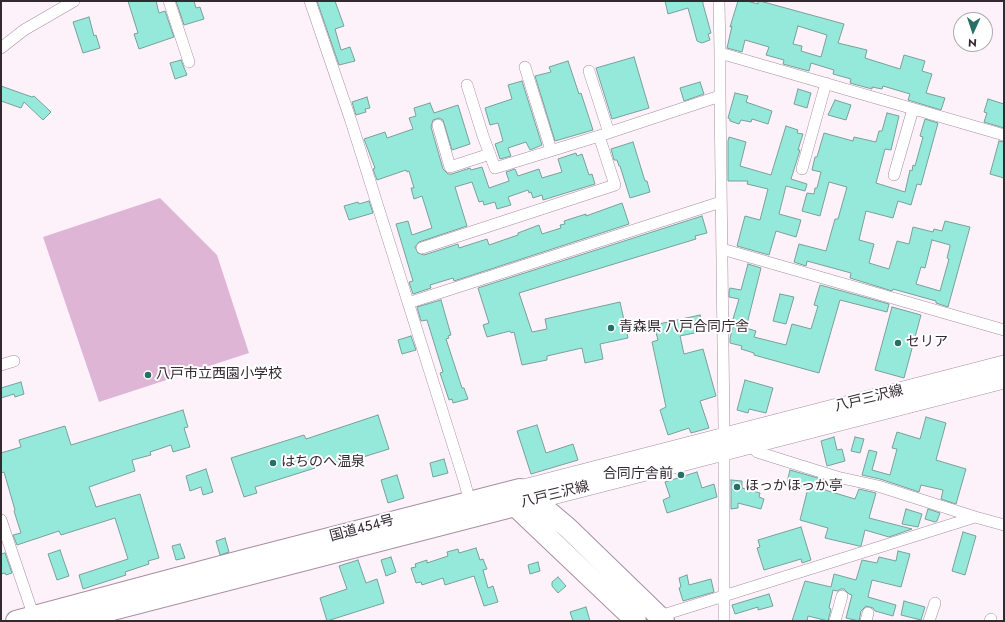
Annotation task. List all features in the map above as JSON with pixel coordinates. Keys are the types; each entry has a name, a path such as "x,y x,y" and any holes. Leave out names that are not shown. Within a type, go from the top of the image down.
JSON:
{"highway":[{"name":"国道454号","path":"28,619 517,498"},
{"path":"517,498 536,501 568,528 662,618"},
{"path":"517,498 629,617"},
{"name":"国道454号","path":"70,621 472,509"}],"main road":[{"name":"八戸三沢線","path":"536,501 724,444 1004,364"},
{"name":"八戸三沢線","path":"517,498 724,444 752,444 1004,380"}],"street":[{"path":"1,48 24,30 74,1"},
{"path":"169,1 188,62"},
{"path":"310,1 351,122 472,509"},
{"path":"719,1 724,444 724,621"},
{"path":"720,53 1004,135"},
{"path":"525,67 551,150"},
{"path":"422,248 615,185 589,71"},
{"path":"802,169 826,83"},
{"path":"468,85 495,168 604,135 720,96"},
{"path":"894,175 913,109"},
{"path":"438,125 450,167 490,154"},
{"path":"408,303 721,202"},
{"path":"722,249 1004,330"},
{"path":"1,365 14,361"},
{"path":"752,444 757,452 837,477 878,486 1004,525"},
{"path":"662,618 725,595 975,517"},
{"path":"1,520 28,619"},
{"path":"835,621 842,596"},
{"path":"930,621 935,602"}],"shaded area":[{"path":"160,198 217,255 249,353 99,402 43,237"}],"building":[{"path":"128,1 156,1 159,13 165,11 174,37 139,49 134,34 138,33"},
{"path":"176,1 194,1 196,8 200,7 204,19 184,25"},
{"path":"317,1 335,1 344,26 335,29 341,50 350,47 355,61 339,65"},
{"path":"665,1 703,1 711,33 708,34 710,40 702,43 697,41 688,8 668,14"},
{"path":"738,1 747,1 758,4 758,1 760,1 844,24 838,43 867,50 865,58 900,69 904,55 925,61 922,71 932,74 926,93 945,98 941,110 908,100 910,94 883,86 882,89 872,87 872,89 850,83 851,79 833,74 834,70 811,63 809,71 783,64 784,60 766,55 769,47 745,40 742,52 727,48 732,26 730,27","holes":["798,26 827,35 821,57 801,51 802,46 793,44"]},
{"path":"89,17 94,36 96,35 100,48 83,53 73,22"},
{"path":"634,57 649,108 612,119 596,68"},
{"path":"181,60 187,75 175,79 170,63"},
{"path":"568,61 579,94 581,93 593,130 555,141 535,76 551,72 549,67"},
{"path":"522,81 542,145 530,150 526,142 508,148 511,156 500,159 495,144 503,141 498,123 490,125 485,108 512,99 508,85"},
{"path":"700,82 704,94 684,101 680,88"},
{"path":"1,86 32,97 34,96 51,112 43,120 24,102 21,108 1,101"},
{"path":"798,89 811,93 807,108 794,104"},
{"path":"735,93 748,96 746,102 772,111 768,124 752,119 751,122 741,120 739,124 730,121 728,118"},
{"path":"367,97 370,108 365,109 366,112 356,115 352,102"},
{"path":"988,99 1004,104 1004,128 984,122 987,113 984,112"},
{"path":"835,100 851,105 846,120 828,115"},
{"path":"430,103 434,113 458,105 470,144 452,150 443,120 439,118 433,120 431,127 443,169 448,174 470,168 471,170 482,167 489,188 509,181 506,172 515,169 518,176 539,169 542,178 562,172 558,159 576,153 577,156 582,154 589,175 592,174 595,184 543,200 542,195 533,198 531,192 529,193 528,190 508,197 511,205 497,209 495,202 484,205 483,201 479,202 472,182 455,187 467,226 419,242 415,247 418,253 424,255 458,244 459,248 487,239 489,245 518,235 518,233 539,225 542,234 561,228 560,225 565,224 564,221 586,214 586,216 622,203 629,224 454,281 453,278 430,285 431,288 413,294 409,282 413,281 396,224 408,221 412,235 432,228 422,196 414,199 411,188 414,188 409,171 407,172 406,170 377,180 373,169 375,168 364,139 385,132 387,138 413,129 409,118 416,116 414,108"},
{"path":"887,113 899,116 891,150 885,149 876,183 905,192 910,170 912,171 913,165 915,166 923,137 920,136 925,119 938,123 921,185 917,184 911,205 898,201 893,218 866,211 859,240 874,244 869,263 889,269 897,241 909,244 913,227 933,232 934,229 942,231 945,221 970,227 948,307 936,303 936,301 893,289 892,291 850,278 851,273 807,261 806,266 794,262 799,244 826,251 835,219 838,219 847,187 829,182 820,216 802,211 807,193 814,194 815,188 817,188 821,172 812,170 824,133 853,141 854,137 876,142 879,131 882,131","holes":["932,240 950,245 947,258 949,259 940,291 916,284 921,267 925,268"]},
{"path":"786,126 798,130 797,133 803,134 798,150 800,150 791,179 807,184 805,191 786,186 779,214 801,220 796,237 776,231 769,255 737,246 745,216 760,220 768,189 747,184 748,181 728,181 728,141 729,137 746,142 740,166 771,175"},
{"path":"999,141 1004,142 1004,178 990,174"},
{"path":"633,142 650,192 630,198 620,166 617,160 614,160 611,149"},
{"path":"369,201 373,213 349,220 344,206"},
{"path":"702,216 707,233 695,236 696,239 519,293 532,332 547,329 545,319 620,302 628,338 600,344 603,359 585,363 582,348 547,356 547,360 522,365 514,332 511,333 510,331 487,337 483,325 489,323 478,288"},
{"path":"748,264 761,268 746,328 756,331 754,337 786,345 792,324 811,329 818,306 814,305 820,285 889,304 887,312 840,300 819,373 754,355 754,353 741,349 742,346 730,343 735,320 733,319 739,299 729,297 729,292 730,288 741,290"},
{"path":"780,294 794,297 786,324 773,321"},
{"path":"441,300 451,335 446,339 462,388 464,388 468,399 453,403 452,399 449,400 440,373 443,372 427,320 421,321 417,307"},
{"name":"セリア","path":"892,307 921,315 904,378 875,370"},
{"path":"700,315 704,331 680,336 684,354 703,349 716,396 700,401 709,428 691,433 689,428 668,435 660,410 666,407 652,342 658,340 654,325"},
{"path":"411,336 416,350 402,354 398,340"},
{"path":"745,380 773,388 766,413 749,409 748,413 737,410"},
{"path":"21,382 24,394 15,397 14,394 1,398 1,388"},
{"path":"183,410 188,427 184,428 190,447 173,452 171,445 150,452 151,455 132,460 135,471 89,487 96,507 140,494 159,558 148,561 149,564 125,572 126,575 83,589 79,575 128,559 115,518 61,535 59,531 17,545 13,535 21,533 4,472 1,473 1,453 21,447 19,440 65,426 71,445"},
{"path":"378,415 389,449 334,466 331,459 312,458 315,468 255,487 257,493 244,497 231,458 304,435 306,439"},
{"path":"926,417 946,423 936,460 966,469 956,504 941,499 943,490 921,485 919,492 880,479 862,475 869,450 877,452 872,470 890,475 897,449 892,448 897,432 920,439"},
{"path":"537,425 546,453 573,444 578,460 531,474 517,431"},
{"path":"834,437 837,450 842,449 845,461 827,466 821,441"},
{"path":"855,437 864,439 860,453 851,451"},
{"path":"444,459 448,473 433,477 430,463"},
{"path":"206,469 213,492 203,495 201,487 190,491 186,476"},
{"path":"790,470 828,481 825,490 855,499 859,489 876,493 869,518 912,529 889,537 865,530 861,546 825,538 828,528 800,520 808,488 787,482"},
{"path":"697,472 702,488 714,484 717,497 667,513 663,500 670,497 665,482"},
{"path":"397,475 404,498 388,503 381,480"},
{"path":"731,480 742,481 742,488 760,493 759,497 764,499 761,509 738,503 738,508 731,509"},
{"path":"906,509 922,514 918,527 902,524"},
{"path":"928,509 940,513 937,521 935,522 925,519"},
{"path":"801,527 811,560 802,563 801,559 764,570 757,548 760,547 758,540"},
{"path":"963,532 976,536 965,575 952,571"},
{"path":"225,538 229,552 220,555 216,541"},
{"path":"180,544 185,558 176,560 172,546"},
{"path":"476,548 480,560 483,559 487,569 483,570 488,588 493,586 498,602 484,606 474,576 445,585 443,578 422,585 421,582 416,583 411,568 416,567 415,564 427,560 427,563 448,556 447,552 458,549 459,553"},
{"path":"60,550 69,576 57,580 48,554"},
{"path":"898,551 910,554 901,587 872,580 868,597 896,605 893,616 875,611 873,608 866,606 861,611 859,621 846,618 852,595 844,589 841,589 837,591 833,590 828,621 808,616 807,621 792,621 805,581 831,587 834,574 856,580 862,560 877,563 879,557 896,561"},
{"path":"5,553 12,573 6,575 5,573 1,574 1,554"},
{"path":"391,557 396,572 386,576 381,560"},
{"path":"358,560 366,583 377,579 384,603 327,621 320,598 347,589 339,566"},
{"path":"538,562 540,571 530,574 528,565"},
{"path":"687,575 689,585 711,579 714,592 683,601 679,588 681,587 679,578"},
{"path":"558,577 566,586 558,593 552,586 552,582"},
{"path":"769,594 773,606 758,610 758,607 735,614 732,605"},
{"path":"904,601 925,607 921,620 901,615"},
{"path":"586,607 590,621 573,621 570,612"}],"place":[{"name":"青森県 八戸合同庁舎","path":"611,328"},
{"name":"セリア","path":"898,343"},
{"name":"八戸市立西園小学校","path":"148,375"},
{"name":"はちのへ温泉","path":"273,463"},
{"name":"合同庁舎前","path":"681,475"},
{"name":"ほっかほっか亭","path":"737,487"}]}
